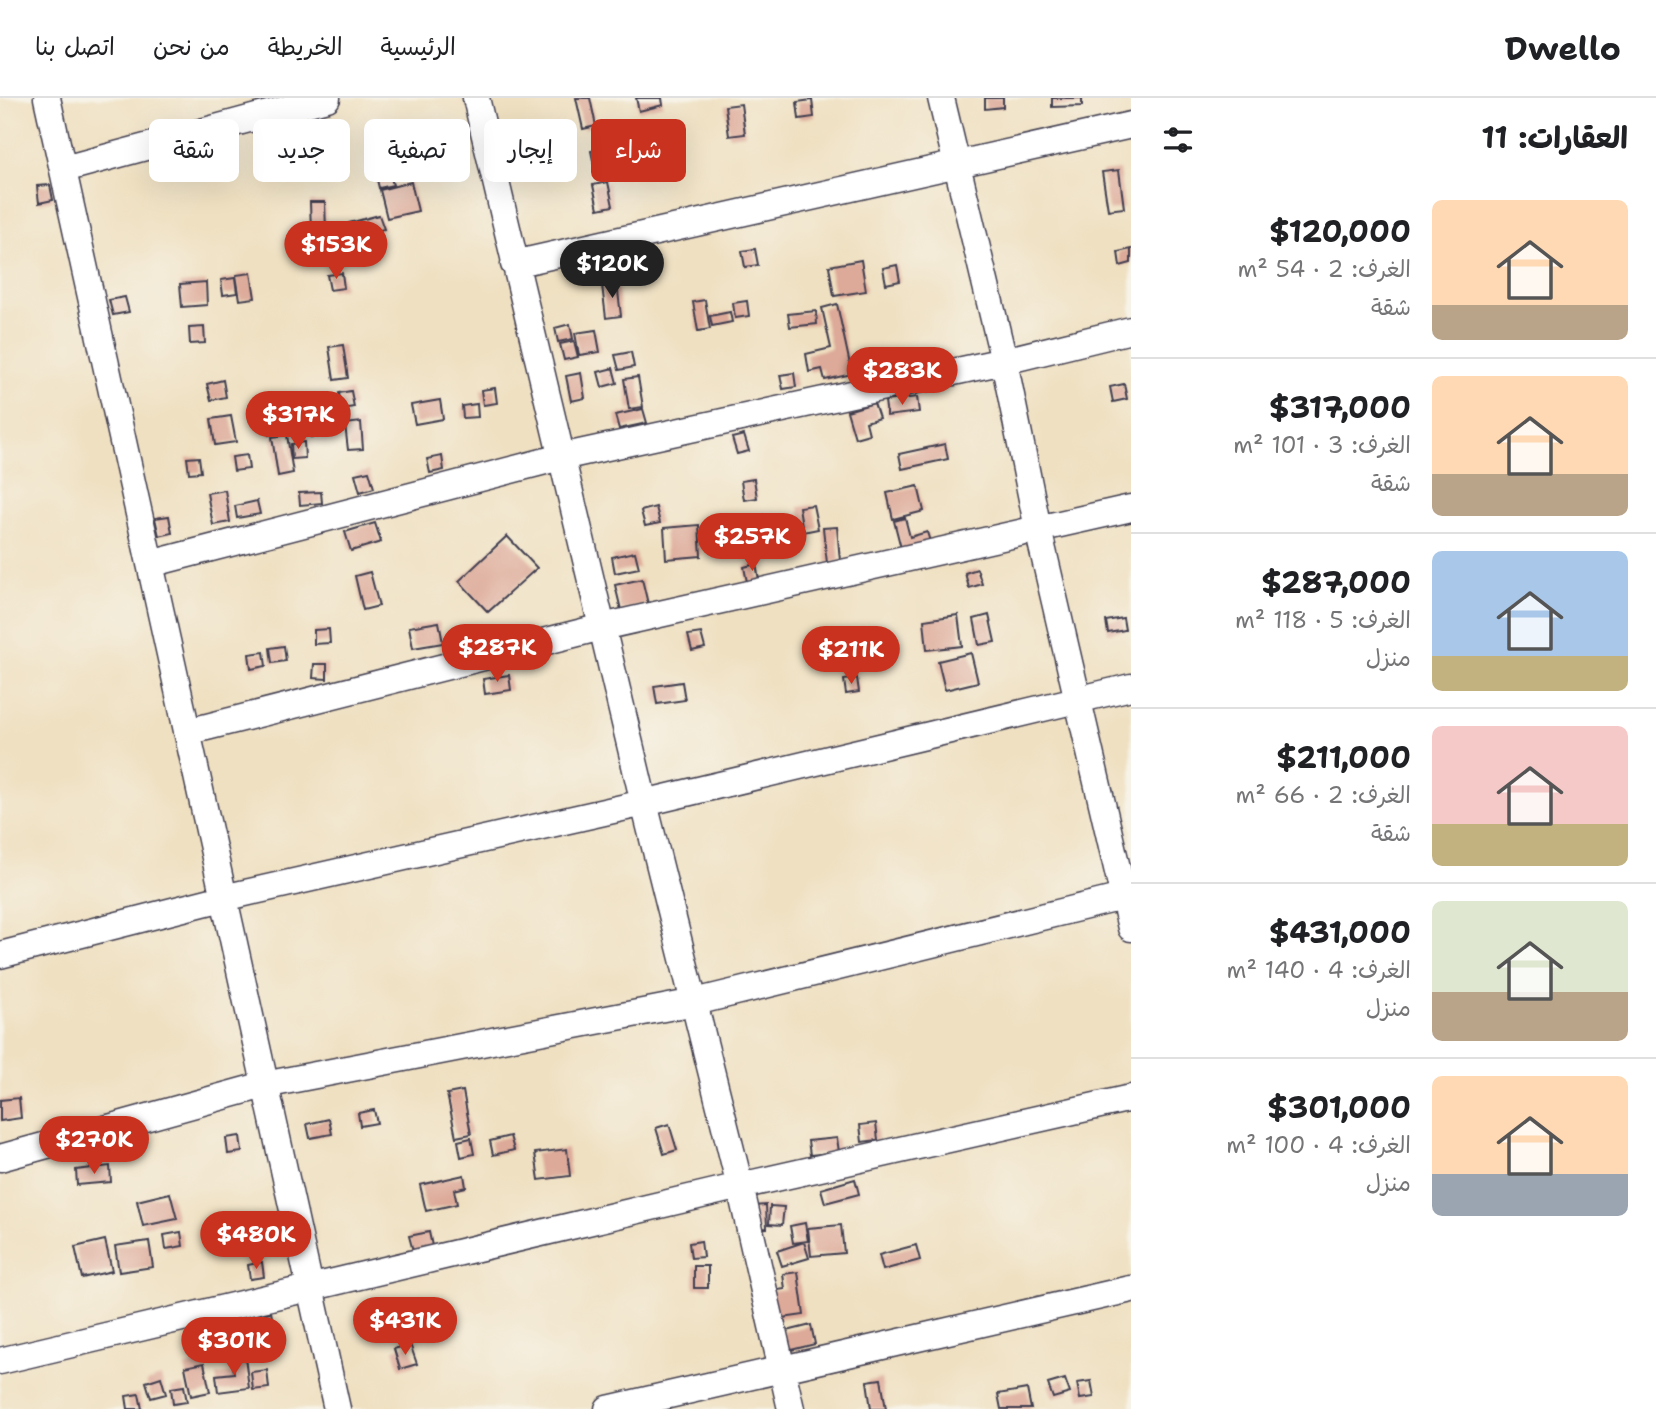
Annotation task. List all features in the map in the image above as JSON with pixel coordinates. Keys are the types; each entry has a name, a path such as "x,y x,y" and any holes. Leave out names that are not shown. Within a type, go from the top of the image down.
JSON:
{"street":[{"path":"47,98 337,1409"},
{"path":"64,169 327,98"},
{"path":"475,98 644,803 740,1186 791,1409"},
{"path":"941,98 1004,361 1038,529 1128,896 1131,928"},
{"path":"514,264 1131,125"},
{"path":"150,564 561,457 1004,361 1131,330"},
{"path":"187,732 602,627 1131,508"},
{"path":"0,955 223,898 644,803 1131,687"},
{"path":"0,1158 264,1085 695,1002 1128,896"},
{"path":"0,1361 740,1186 1131,1098"},
{"path":"608,1409 781,1367 1131,1289"}],"building":[{"path":"576,98 590,98 594,119 591,119 591,127 583,129"},
{"path":"636,98 662,98 663,105 639,111"},
{"path":"985,98 1003,98 1003,107 985,109"},
{"path":"1052,98 1082,98 1082,106 1052,107"},
{"path":"812,100 814,117 799,119 797,102"},
{"path":"741,104 745,134 729,136 725,106"},
{"path":"1119,170 1124,208 1108,210 1102,172"},
{"path":"378,182 392,182 393,185 379,188"},
{"path":"411,182 418,211 387,218 380,190"},
{"path":"608,182 613,206 598,209 593,185"},
{"path":"50,185 53,200 39,203 37,186"},
{"path":"310,202 325,202 326,230 311,230"},
{"path":"379,215 384,229 353,237 349,223"},
{"path":"755,249 758,265 745,267 742,251"},
{"path":"1131,249 1131,263 1120,266 1118,252"},
{"path":"861,260 866,291 834,296 829,266"},
{"path":"897,265 900,281 886,284 883,268"},
{"path":"251,273 255,298 240,300 236,275"},
{"path":"342,273 344,288 330,290 327,275"},
{"path":"235,278 237,293 223,295 221,280"},
{"path":"206,282 207,305 182,307 180,284"},
{"path":"617,283 621,316 606,318 602,285"},
{"path":"125,297 129,312 113,315 109,300"},
{"path":"705,300 710,329 698,331 693,302"},
{"path":"747,301 749,316 735,318 733,303"},
{"path":"837,304 852,374 825,380 822,369 809,372 806,354 831,348 822,308"},
{"path":"816,311 817,324 790,327 788,314"},
{"path":"730,312 732,322 712,326 710,316"},
{"path":"570,324 573,339 558,342 555,328"},
{"path":"204,327 205,343 190,344 189,328"},
{"path":"596,330 600,352 579,355 575,333"},
{"path":"574,341 578,357 564,360 560,344"},
{"path":"343,345 348,378 334,380 329,347"},
{"path":"631,352 634,367 619,370 615,355"},
{"path":"613,368 617,383 602,387 598,372"},
{"path":"581,373 585,398 571,401 566,376"},
{"path":"794,373 796,387 783,389 780,375"},
{"path":"638,377 643,407 629,409 624,379"},
{"path":"223,380 226,397 211,400 207,384"},
{"path":"1124,384 1127,399 1113,402 1110,387"},
{"path":"495,388 497,403 483,405 481,390"},
{"path":"351,391 354,407 342,409 339,393"},
{"path":"917,397 919,412 887,416 885,401"},
{"path":"440,400 443,419 415,424 411,405"},
{"path":"874,403 879,418 866,422 869,434 855,438 847,411"},
{"path":"477,404 478,417 463,418 462,406"},
{"path":"643,409 647,423 619,429 615,415"},
{"path":"231,416 236,442 215,445 211,419"},
{"path":"275,416 279,432 269,435 265,418"},
{"path":"325,420 328,434 311,437 308,424"},
{"path":"361,422 363,449 348,450 345,424"},
{"path":"287,435 293,473 278,476 272,437"},
{"path":"744,435 749,451 737,454 732,438"},
{"path":"304,442 305,458 292,459 291,444"},
{"path":"945,444 948,459 902,469 899,454"},
{"path":"247,455 249,469 234,471 232,457"},
{"path":"442,456 444,470 430,473 427,459"},
{"path":"199,457 201,472 189,473 187,458"},
{"path":"369,471 374,488 360,492 355,474"},
{"path":"754,479 757,498 744,500 741,481"},
{"path":"918,486 924,511 893,519 887,493"},
{"path":"225,490 230,522 213,525 207,493"},
{"path":"321,492 322,503 300,505 299,493"},
{"path":"257,501 260,514 237,518 235,506"},
{"path":"813,505 818,529 803,532 799,507"},
{"path":"656,507 660,523 645,526 641,511"},
{"path":"763,515 770,540 756,543 749,518"},
{"path":"169,516 172,533 159,536 155,518"},
{"path":"905,518 910,537 927,532 931,545 902,552 894,521"},
{"path":"375,523 381,542 351,551 345,532"},
{"path":"699,525 701,556 666,559 664,528"},
{"path":"837,527 840,561 827,563 823,528"},
{"path":"751,533 754,551 736,554 733,536"},
{"path":"507,536 537,568 488,612 459,581"},
{"path":"635,552 639,568 615,573 612,557"},
{"path":"756,564 759,580 747,582 744,567"},
{"path":"977,569 982,584 969,588 965,573"},
{"path":"370,572 379,606 363,610 355,576"},
{"path":"642,579 648,604 621,610 615,585"},
{"path":"958,615 962,646 927,650 924,620"},
{"path":"989,615 995,642 979,645 974,619"},
{"path":"1123,618 1125,630 1108,633 1106,621"},
{"path":"439,622 443,643 413,648 409,627"},
{"path":"329,629 330,643 314,644 314,630"},
{"path":"701,633 705,648 692,651 688,635"},
{"path":"886,638 890,656 863,663 859,646"},
{"path":"284,646 286,661 272,663 270,648"},
{"path":"264,652 266,666 251,669 249,654"},
{"path":"971,653 978,682 945,690 938,661"},
{"path":"314,664 327,664 327,679 313,678"},
{"path":"509,675 511,690 485,694 483,679"},
{"path":"857,678 859,692 846,694 844,680"},
{"path":"682,682 685,700 657,704 654,686"},
{"path":"463,1091 471,1134 456,1137 447,1094"},
{"path":"19,1098 21,1118 0,1121 0,1100"},
{"path":"374,1110 377,1123 360,1126 358,1113"},
{"path":"329,1119 332,1134 310,1138 307,1124"},
{"path":"876,1123 878,1140 862,1142 860,1125"},
{"path":"669,1124 677,1150 664,1154 656,1128"},
{"path":"240,1136 242,1152 228,1154 226,1138"},
{"path":"510,1136 514,1150 493,1155 490,1141"},
{"path":"471,1138 474,1154 461,1157 458,1141"},
{"path":"837,1138 839,1152 810,1155 808,1141"},
{"path":"567,1149 570,1176 539,1180 535,1153"},
{"path":"110,1166 111,1182 77,1185 76,1170"},
{"path":"464,1175 466,1187 454,1190 457,1204 426,1211 420,1185"},
{"path":"855,1179 859,1194 825,1203 821,1189"},
{"path":"170,1193 177,1219 143,1226 137,1201"},
{"path":"766,1205 767,1228 755,1229 754,1206"},
{"path":"770,1206 784,1207 782,1225 769,1224"},
{"path":"805,1223 808,1241 793,1243 790,1226"},
{"path":"841,1225 844,1253 811,1256 808,1228"},
{"path":"181,1232 183,1246 166,1249 164,1235"},
{"path":"429,1232 432,1246 413,1251 409,1236"},
{"path":"105,1240 112,1271 82,1278 75,1247"},
{"path":"149,1241 153,1267 119,1272 115,1246"},
{"path":"701,1241 703,1257 691,1258 689,1243"},
{"path":"804,1242 809,1258 782,1266 777,1251"},
{"path":"916,1245 920,1260 883,1270 879,1255"},
{"path":"262,1262 264,1277 250,1279 248,1265"},
{"path":"694,1266 708,1266 708,1288 694,1288"},
{"path":"798,1272 804,1315 775,1319 771,1291 785,1289 783,1274"},
{"path":"271,1312 276,1339 262,1341 257,1315"},
{"path":"230,1320 235,1336 223,1340 227,1355 211,1360 201,1328"},
{"path":"811,1325 815,1344 787,1351 783,1332"},
{"path":"410,1344 417,1364 400,1369 394,1349"},
{"path":"245,1357 249,1388 218,1392 216,1375 234,1373 232,1359"},
{"path":"204,1363 210,1392 191,1396 185,1367"},
{"path":"267,1370 269,1388 253,1390 251,1372"},
{"path":"161,1377 166,1394 151,1398 146,1382"},
{"path":"881,1379 886,1409 871,1409 867,1381"},
{"path":"1065,1379 1070,1393 1053,1398 1048,1384"},
{"path":"1091,1381 1094,1397 1080,1399 1077,1383"},
{"path":"184,1386 187,1402 173,1404 171,1388"},
{"path":"1027,1389 1031,1409 1001,1409 998,1394"},
{"path":"139,1394 142,1409 128,1409 126,1396"}]}
